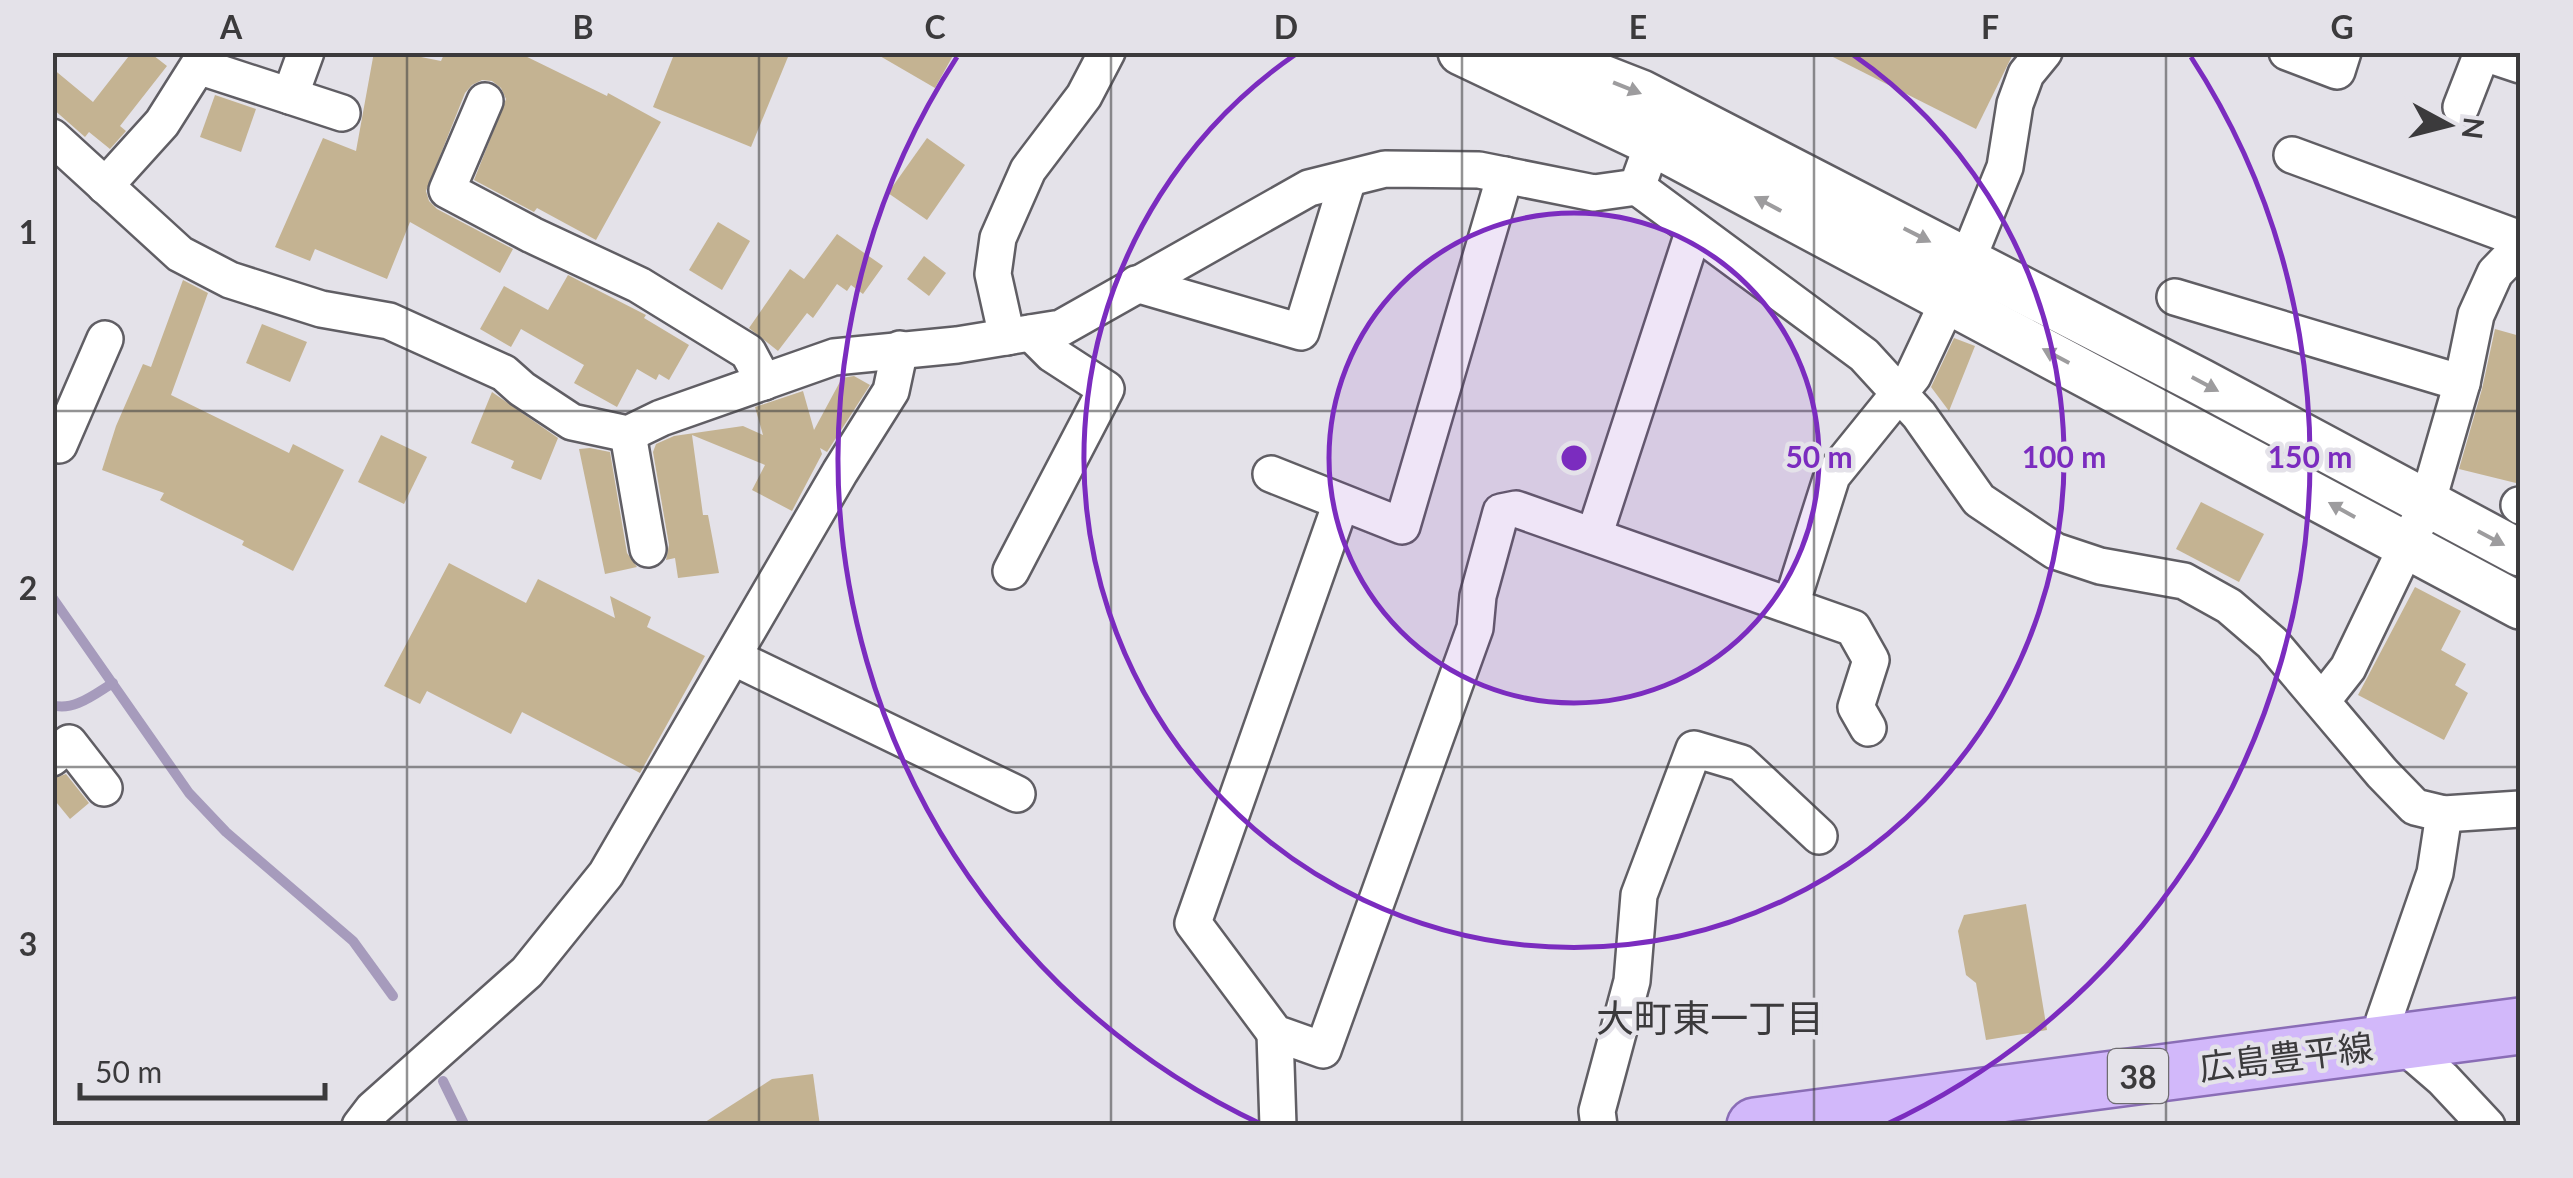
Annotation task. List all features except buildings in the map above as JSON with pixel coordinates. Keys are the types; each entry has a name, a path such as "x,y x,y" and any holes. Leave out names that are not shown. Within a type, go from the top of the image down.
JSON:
{"main road":[{"name":"広島豊平線","path":"1754,1126 2520,1026"}],"street":[{"path":"290,96 306,52"},
{"path":"1011,571 1106,388 1019,335 994,274 998,238 1028,170 1084,96 1106,52"},
{"path":"1462,52 1654,144 1958,280 2427,504 2520,554"},
{"path":"1536,52 1641,93 2406,545 2520,606"},
{"path":"1791,605 1832,476 1913,376 1958,280 2005,167 2014,104 2026,74 2044,52"},
{"path":"2287,52 2336,71 2343,52"},
{"path":"2462,107 2482,53 2520,65"},
{"path":"105,186 162,123 198,66 342,113"},
{"path":"485,101 447,190 532,235 639,284 748,352 764,382"},
{"path":"52,137 180,254 230,280 320,308 389,322 504,373 572,422 628,434 661,418 834,358 1061,328 1309,188 1385,169 1479,170 1594,192 1636,187 1864,356 1919,416 1979,500 2055,552 2100,566 2184,581 2228,606 2272,642 2382,773 2416,807 2444,814 2520,809"},
{"path":"1636,187 1654,144"},
{"path":"2292,155 2520,243 2495,273 2476,315 2462,384 2427,504 2348,668 2322,701"},
{"path":"1271,474 1402,526 1506,175"},
{"path":"1136,284 1301,332 1348,179"},
{"path":"1594,536 1694,230"},
{"path":"2176,298 2462,384"},
{"path":"52,442 59,445 105,339"},
{"path":"360,1126 373,1109 527,972 606,874 891,391 900,349"},
{"path":"628,434 648,549"},
{"path":"1341,503 1193,923 1275,1033 1323,1050 1474,628 1478,596 1501,512 1516,510 1853,628 1871,660 1856,707 1868,728"},
{"path":"733,657 1017,794"},
{"path":"52,758 70,742 104,788"},
{"path":"1599,1126 1597,1111 1632,981 1639,895 1694,748 1741,763 1819,836"},
{"path":"2444,814 2435,873 2384,1020 2391,1042 2488,1126"},
{"path":"1275,1033 1278,1126"}],"waterway":[{"path":"52,597 189,793 226,832 353,941 393,996"},
{"path":"52,705 76,704 113,683"},
{"path":"443,1081 465,1126"}],"district":[{"name":"大町東一丁目","path":"1710,1017"}]}
